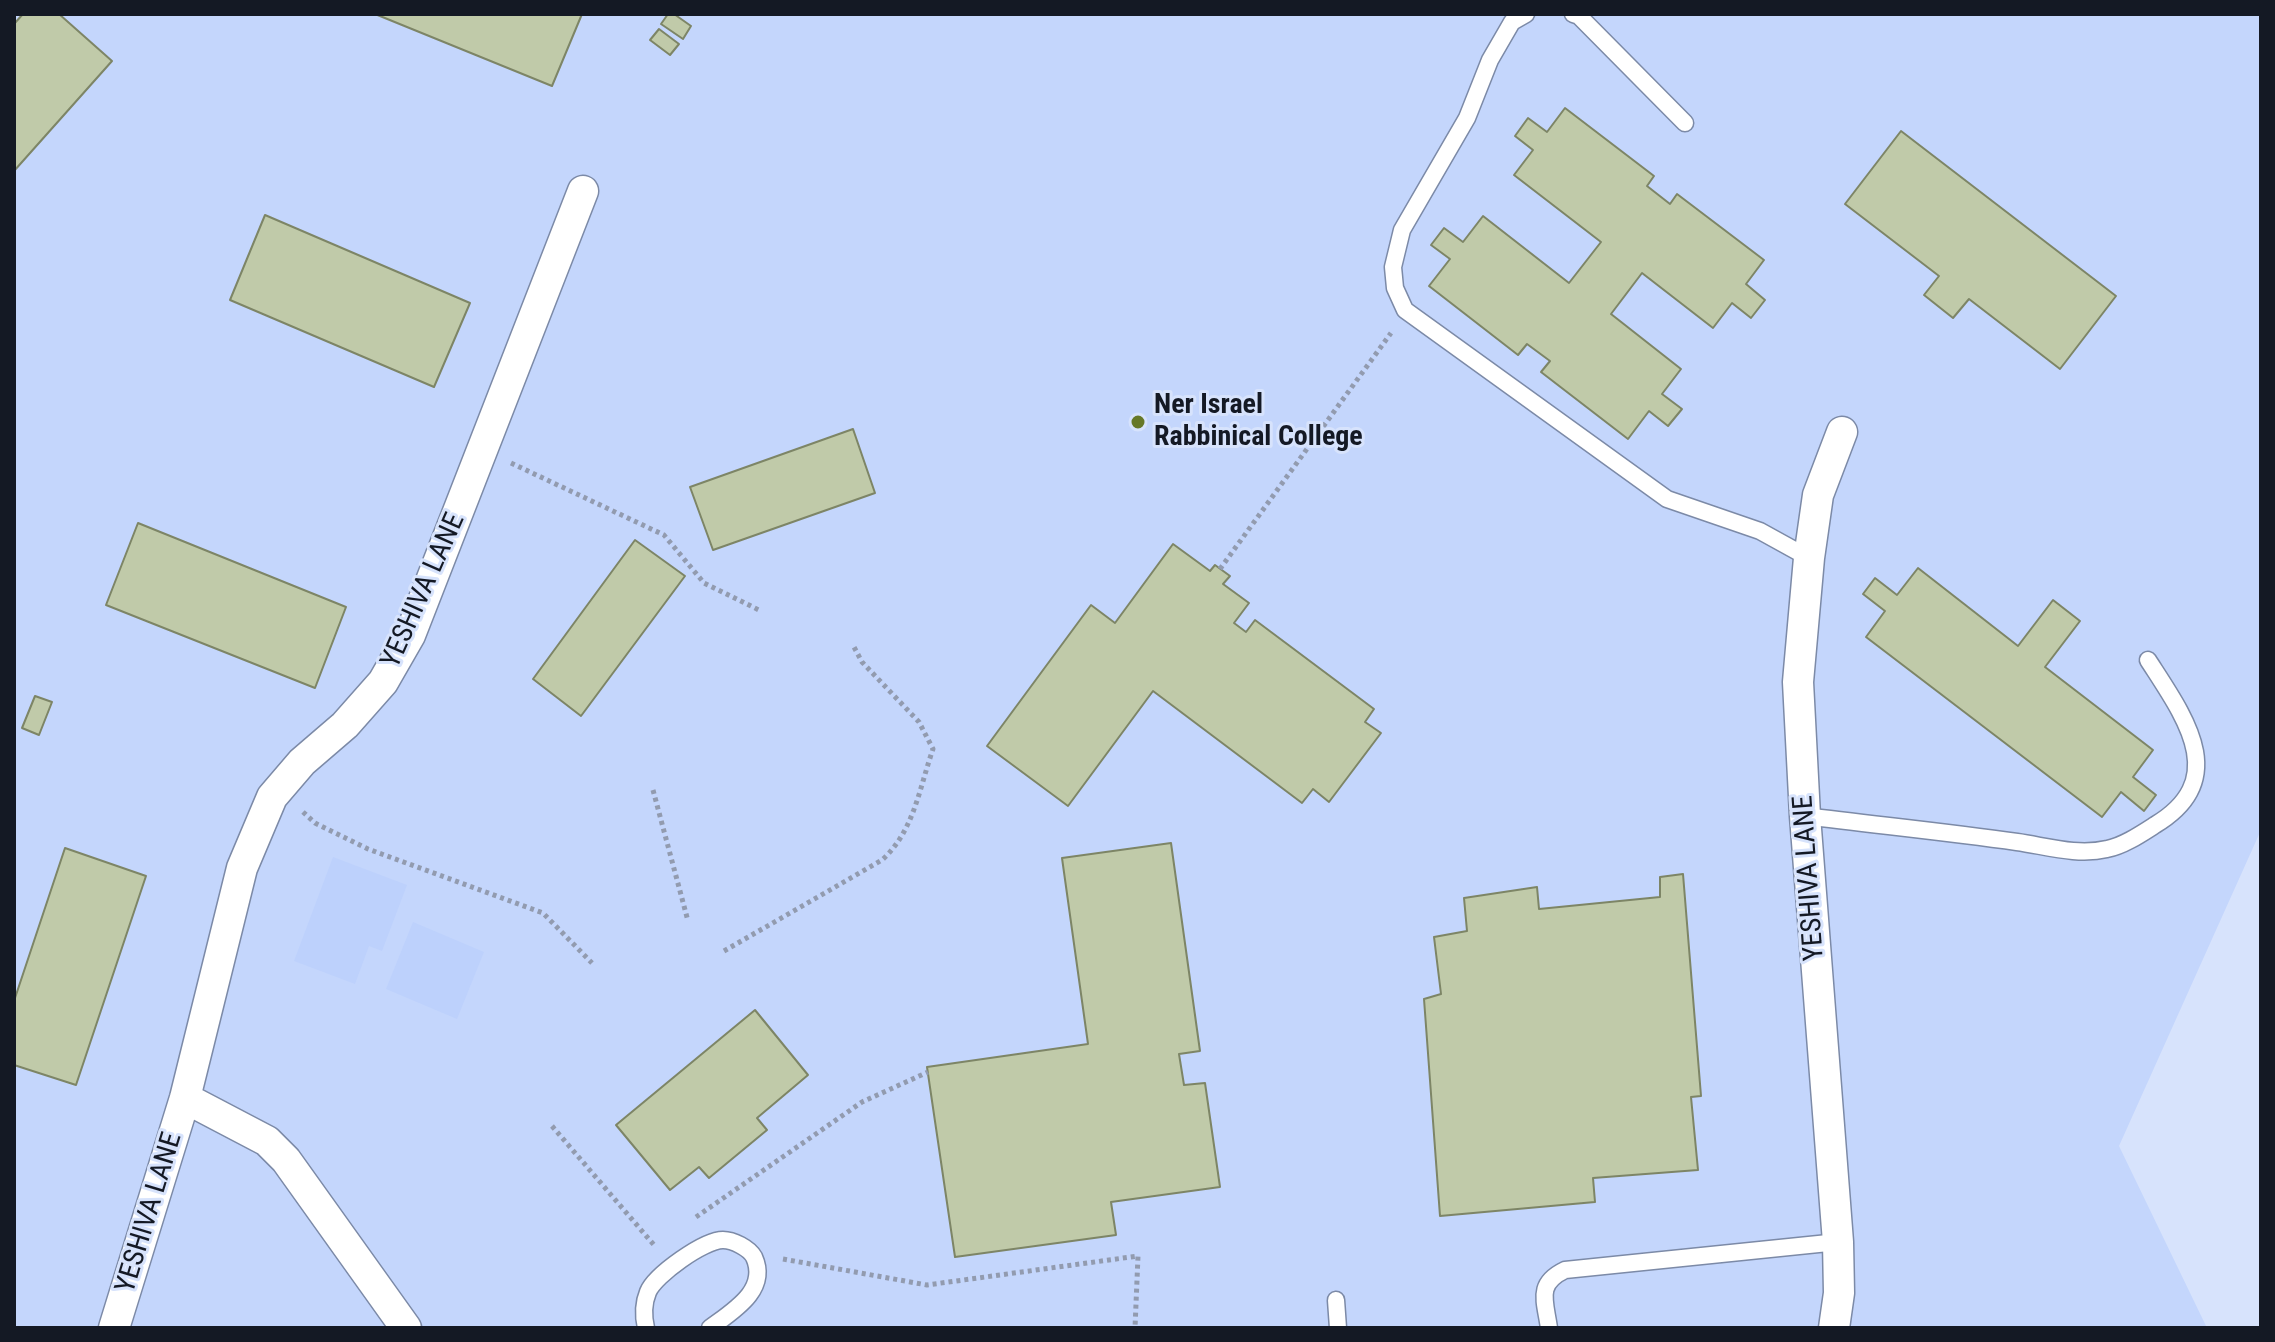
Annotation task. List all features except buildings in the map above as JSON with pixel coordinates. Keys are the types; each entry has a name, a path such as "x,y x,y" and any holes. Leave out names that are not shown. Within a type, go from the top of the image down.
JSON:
{"street":[{"name":"YESHIVA LANE","path":"114,1328 185,1098 242,868 272,797 302,762 345,725 383,682 410,635 583,191"},
{"name":"YESHIVA LANE","path":"1834,1328 1839,1293 1838,1242 1805,816 1798,682 1818,495 1842,432"},
{"name":"YESHIVA LANE","path":"185,1098 267,1141 286,1160 406,1328"}],"lane":[{"path":"1526,14 1512,22 1490,60 1467,118 1402,230 1393,267 1395,288 1407,311 1667,499 1760,531 1809,558"},
{"path":"1573,14 1579,16 1685,123"},
{"path":"1805,816 2077,852 2109,849 2174,814 2193,790 2197,766 2192,740 2175,702 2148,660"},
{"path":"646,1328 643,1314 647,1294 653,1284 694,1250 723,1240 740,1244 752,1252 759,1276 754,1291 710,1328"},
{"path":"1549,1328 1543,1289 1551,1277 1565,1270 1838,1242"},
{"path":"1336,1300 1338,1328"}],"path":[{"path":"1220,569 1407,311"},
{"path":"484,450 664,535 704,583 761,611"},
{"path":"724,951 882,860 898,845 911,820 933,749 919,722 862,662 854,647"},
{"path":"653,790 688,921"},
{"path":"277,791 315,823 368,849 543,913 592,963"},
{"path":"692,1219 862,1102 928,1072"},
{"path":"552,1126 653,1246 666,1237"},
{"path":"775,1257 927,1285 1138,1256 1135,1328"}],"shaded area":[{"name":"Ner Israel Rabbinical College","path":"14,14 2261,14 2261,830 2119,1146 2207,1328 14,1328"},
{"path":"333,857 407,885 382,951 369,946 355,984 294,961"},
{"path":"413,922 484,952 457,1019 386,989"}],"place":[{"name":"Ner Israel Rabbinical College","path":"1138,422"}]}
